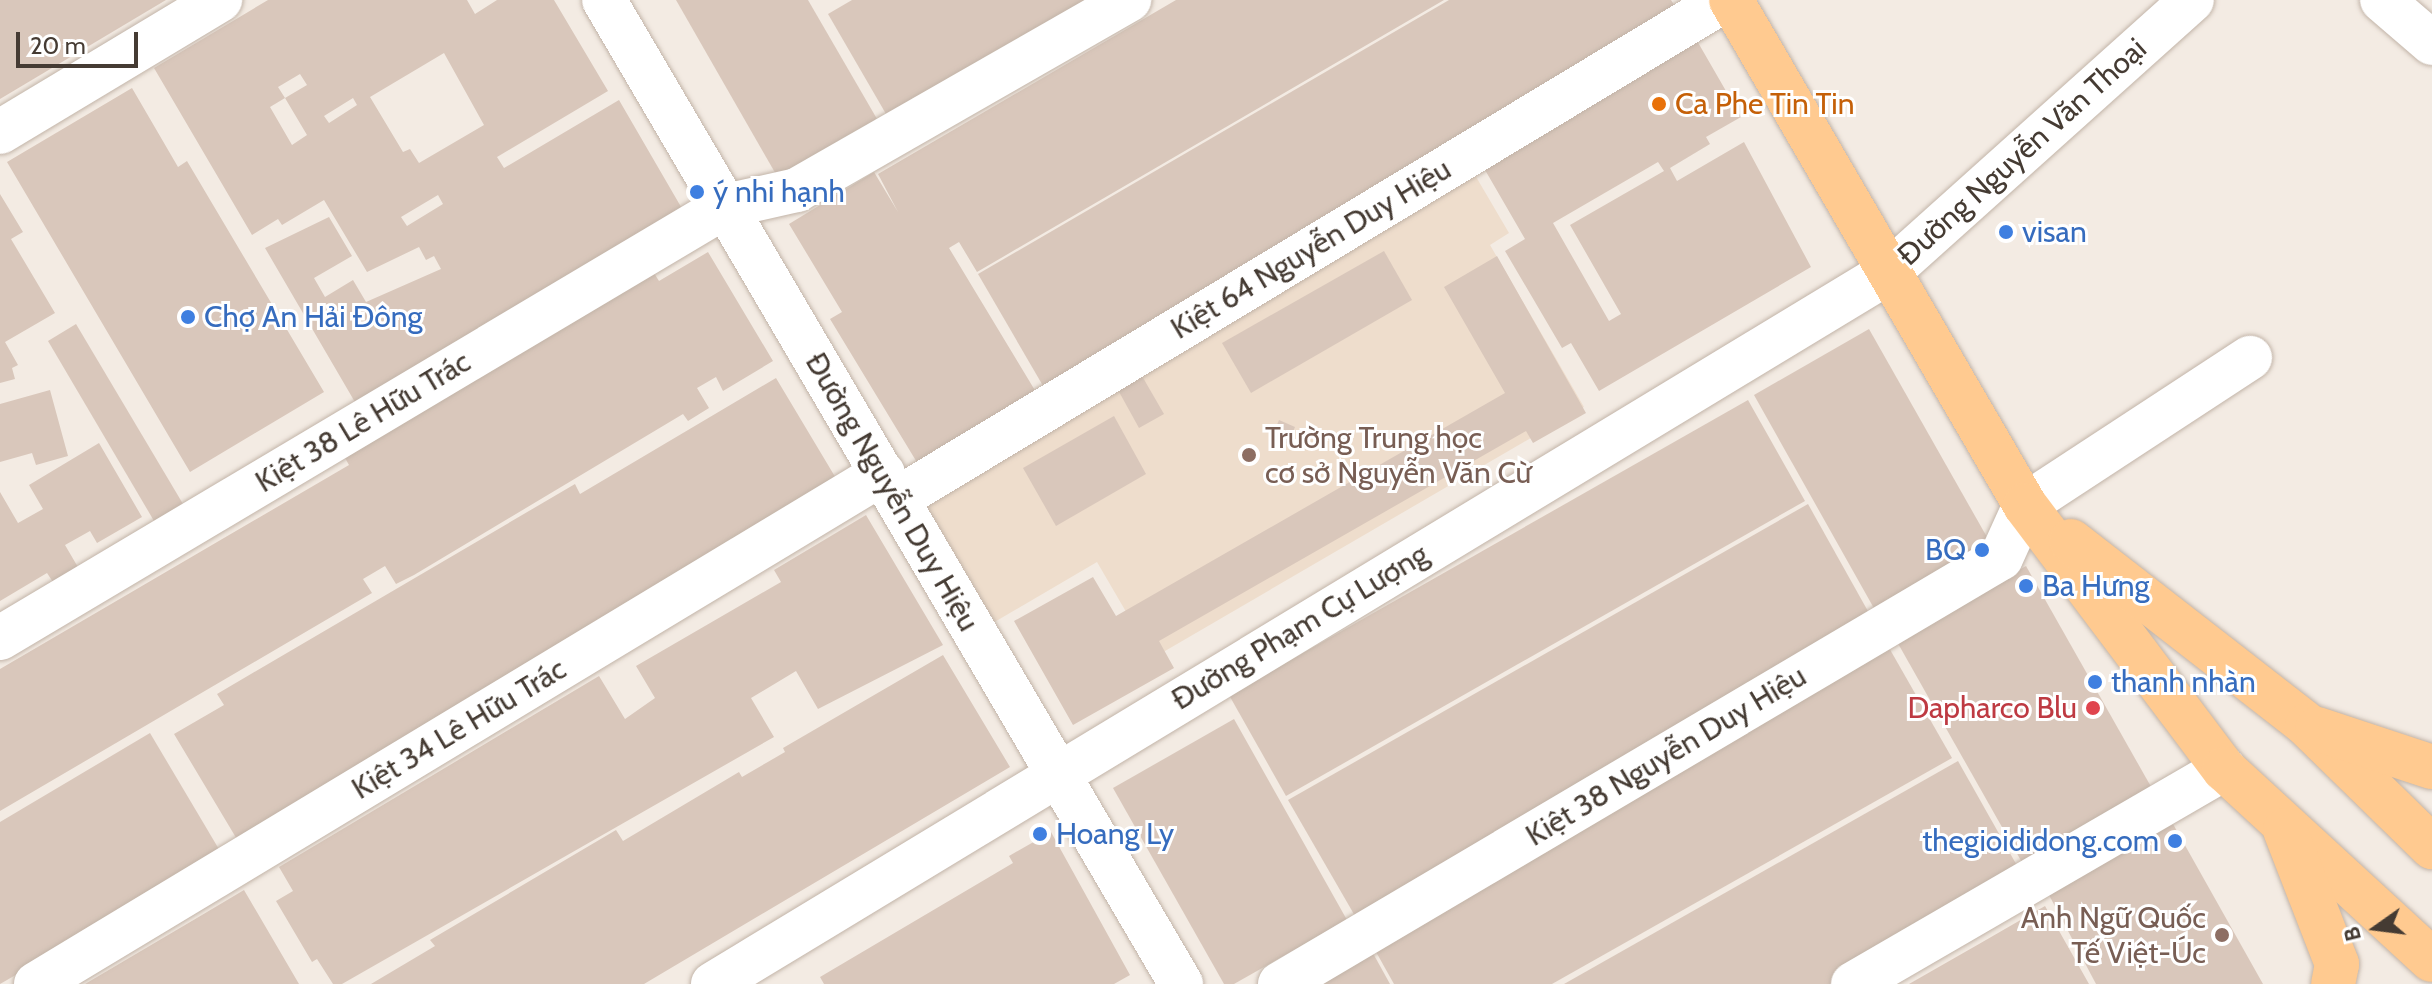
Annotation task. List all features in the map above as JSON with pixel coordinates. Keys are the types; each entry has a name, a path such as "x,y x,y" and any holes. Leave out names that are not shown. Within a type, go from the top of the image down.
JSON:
{"main road":[{"name":"Đường Nguyễn Văn Thoại","path":"1731,0 2025,505 2224,769 2432,960"},
{"name":"Đường Nguyễn Văn Thoại","path":"2025,505 2307,725 2432,847"},
{"path":"2307,725 2432,767"},
{"path":"2281,820 2337,964 2333,984"}],"street":[{"path":"0,132 220,0"},
{"name":"Đường Nguyễn Duy Hiệu","path":"604,0 890,486 1055,775 1181,984"},
{"name":"Kiệt 38 Lê Hữu Trác","path":"0,638 726,206 797,190 1129,0"},
{"name":"Kiệt 64 Nguyễn Duy Hiệu","path":"890,486 1725,0"},
{"name":"Đường Nguyễn Văn Thoại","path":"1889,272 2192,0"},
{"path":"2382,0 2432,43"},
{"name":"Đường Phạm Cự Lượng","path":"713,984 1889,272"},
{"path":"2025,505 2250,358"},
{"name":"Kiệt 34 Lê Hữu Trác","path":"36,984 890,486"},
{"name":"Kiệt 38 Nguyễn Duy Hiệu","path":"1280,984 2001,558 2025,505"},
{"path":"1853,984 2224,769"}],"shaded area":[{"name":"Trường Trung học cơ sở Nguyễn Văn Cừ","path":"1475,175 1509,233 1490,245 1584,407 1153,658 1097,562 986,627 914,503"}],"building":[{"path":"0,0 166,0 0,99"},
{"path":"268,0 467,0 475,14 497,0 554,0 608,91 497,157 504,168 619,100 684,212 359,409 265,248 329,217 352,256 314,278 325,297 353,280 366,302 441,269 434,256 426,260 419,247 367,272 324,200 282,225 278,219 252,235 154,68","holes":["444,53 484,125 419,163 410,149 403,152 370,97","300,74 307,85 285,98 278,87","285,98 307,135 292,145 270,107","353,98 357,105 329,123 324,116","438,195 443,204 407,226 401,217"]},
{"path":"676,0 808,0 884,131 785,190"},
{"path":"852,0 1109,0 893,126 828,14"},
{"path":"1176,0 1444,0 977,272 959,242 949,248 1039,397 921,469 830,319 842,312 789,224 874,172 898,212 878,174"},
{"path":"1449,0 1671,0 1681,16 1046,391 978,274"},
{"path":"1696,39 1741,117 1706,137 1710,144 1670,168 1677,181 1744,142 1811,267 1599,391 1571,343 1562,348 1505,251 1525,239 1481,163","holes":["1658,162 1664,171 1570,225 1621,314 1609,321 1553,223"]},
{"name":"Chợ An Hải Đông","path":"132,88 178,167 187,161 324,392 190,472 7,162"},
{"path":"0,194 23,232 11,239 55,313 5,342 18,365 12,368 15,379 0,383"},
{"path":"1384,251 1412,300 1251,393 1222,343"},
{"path":"708,252 773,361 723,391 716,377 697,388 709,408 688,421 683,414 414,575 396,584 385,566 363,579 372,593 0,811 0,669 349,465 345,458 654,273 659,281"},
{"path":"1497,256 1586,413 1533,443 1526,431 1159,641 1174,668 1073,725 1014,621 1093,577 1116,616 1505,393 1444,287"},
{"path":"76,324 186,509 157,526 48,341"},
{"path":"1869,329 1996,553 1880,619 1754,395"},
{"path":"1142,376 1164,414 1139,428 1118,390"},
{"path":"776,378 840,485 241,846 174,734 224,705 217,694 575,484 580,494"},
{"path":"50,390 68,456 36,465 32,453 0,462 0,404"},
{"path":"1748,400 1805,501 1286,796 1229,695"},
{"path":"1114,416 1146,474 1056,526 1023,468"},
{"path":"1279,420 1295,427 1288,444 1272,437"},
{"path":"99,443 142,517 97,543 90,531 65,545 82,574 57,588 47,573 0,601 0,492 18,523 43,509 29,485"},
{"path":"1808,504 1874,622 1355,916 1288,800"},
{"path":"866,515 943,645 818,709 796,671 751,698 774,737 342,984 333,984 317,959 312,962 276,901 293,891 279,867 599,676 625,719 655,698 636,666 781,582 774,570"},
{"path":"2026,566 2158,799 2028,873 1896,640"},
{"path":"1888,646 1952,758 1552,984 1394,984 1371,943"},
{"path":"943,655 1010,767 644,984 371,984 435,946 430,940 616,830 623,841 739,772 742,777 785,752 783,748"},
{"path":"1234,719 1347,920 1234,984 1224,984 1113,788"},
{"path":"150,733 223,856 0,984 0,822"},
{"path":"1958,761 2024,878 1838,984 1564,984"},
{"path":"2173,824 2263,984 2096,984 2049,895"},
{"path":"1051,832 1130,975 1114,984 824,984 820,977 1013,863 1009,856"},
{"path":"244,890 299,984 85,984 202,915"},
{"path":"2045,906 2089,984 1909,984 1979,944"},
{"path":"1369,946 1390,984 1304,984"}],"place":[{"name":"Ca Phe Tin Tin","path":"1659,104"},
{"name":"ý nhi hạnh","path":"697,192"},
{"name":"visan","path":"2006,232"},
{"name":"Chợ An Hải Đông","path":"188,317"},
{"name":"Trường Trung học cơ sở Nguyễn Văn Cừ","path":"1249,455"},
{"name":"BQ","path":"1982,550"},
{"name":"Ba Hưng","path":"2026,586"},
{"name":"thanh nhàn","path":"2095,682"},
{"name":"Dapharco Blu","path":"2093,708"},
{"name":"Hoang Ly","path":"1040,834"},
{"name":"thegioididong.com","path":"2175,841"},
{"name":"Anh Ngữ Quốc Tế Việt-Úc","path":"2222,935"}]}
